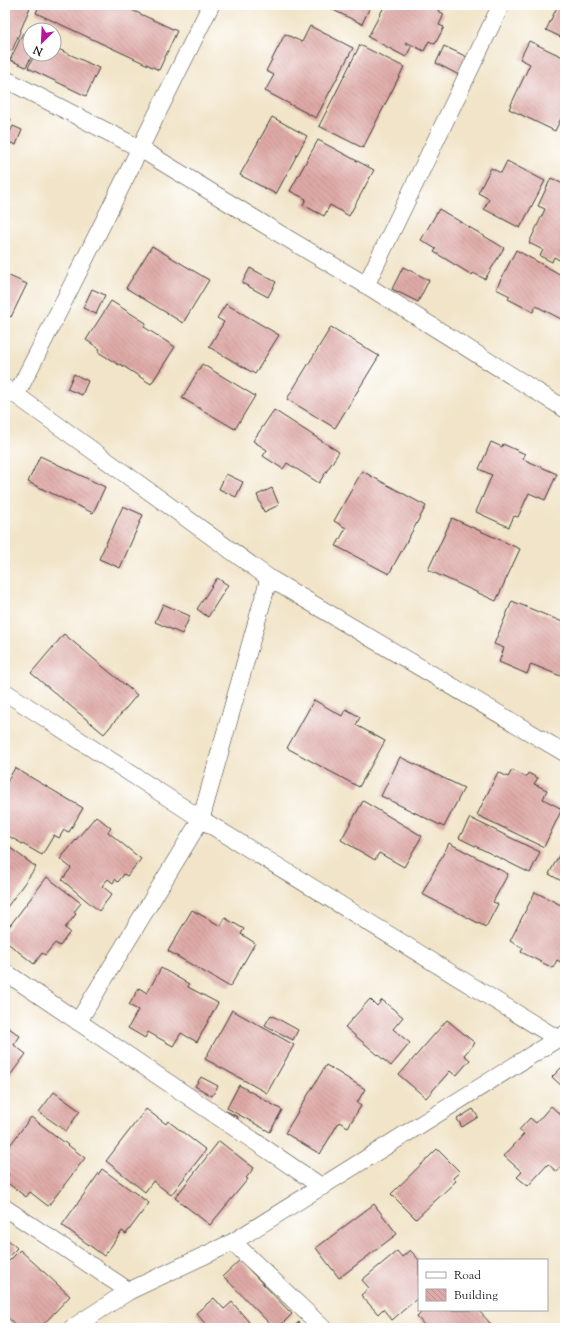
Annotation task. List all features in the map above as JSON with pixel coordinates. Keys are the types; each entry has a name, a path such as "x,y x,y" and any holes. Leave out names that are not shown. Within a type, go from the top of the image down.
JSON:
{"street":[{"path":"211,5 139,148 74,283 11,391 269,578 565,753"},
{"path":"366,285 501,5"},
{"path":"5,79 139,148 366,285 565,408"},
{"path":"78,1022 201,820 269,578"},
{"path":"5,692 201,820 562,1037 468,1094 233,1242 129,1291 72,1328"},
{"path":"5,972 322,1187"},
{"path":"5,1208 129,1291"},
{"path":"233,1242 323,1328"}],"building":[{"path":"5,5 31,5 24,22 22,22 22,27 12,51 7,49 5,54"},
{"path":"39,5 121,5 177,31 159,70 62,25 62,22 55,22 36,13"},
{"path":"323,5 371,5 362,24"},
{"path":"385,5 441,5 438,11 444,14 439,25 444,27 435,44 429,41 424,51 406,42 405,44 411,47 406,57 368,37"},
{"path":"558,5 565,5 565,39 546,30"},
{"path":"310,26 353,48 316,118 265,91 274,75 266,71 285,34 302,42"},
{"path":"22,35 22,62 29,62 26,67 10,60"},
{"path":"529,41 565,58 565,110 555,131 509,109 530,64 520,59"},
{"path":"360,45 404,67 363,148 319,126"},
{"path":"444,46 467,57 459,75 436,63"},
{"path":"62,51 99,68 86,96 28,68 31,62 62,62"},
{"path":"5,116 11,119 5,130"},
{"path":"272,117 307,136 276,194 240,175"},
{"path":"13,126 22,130 16,145 6,141"},
{"path":"318,140 374,170 349,216 330,205 324,216 303,205 306,199 290,191"},
{"path":"565,143 565,153 561,151"},
{"path":"507,161 545,181 520,228 484,209 489,199 478,193 491,168 501,173"},
{"path":"551,178 565,185 565,263 554,257 552,262 540,256 543,250 529,243 545,209 538,206"},
{"path":"439,209 504,248 485,279 473,273 472,275 434,252 436,249 421,240"},
{"path":"152,246 209,280 183,323 126,288"},
{"path":"516,250 565,277 565,316 563,320 536,306 533,312 508,299 510,296 496,289"},
{"path":"403,267 429,280 418,302 392,289"},
{"path":"250,268 276,282 268,297 242,283"},
{"path":"5,274 27,284 11,317 5,314"},
{"path":"92,289 105,295 96,314 83,308"},
{"path":"111,301 146,323 144,327 175,347 151,384 98,352 100,349 86,340"},
{"path":"226,304 279,335 255,374 209,347 224,322 217,318"},
{"path":"331,327 379,356 335,428 287,399"},
{"path":"202,364 255,396 235,429 182,398"},
{"path":"74,374 88,381 82,395 67,389"},
{"path":"274,410 339,452 319,483 287,463 283,469 263,456 267,450 253,441"},
{"path":"491,442 502,447 503,444 525,454 523,459 557,474 545,500 529,493 518,517 514,516 509,527 476,512 492,475 479,469"},
{"path":"40,456 105,487 93,513 28,482"},
{"path":"362,471 426,506 389,574 336,546 346,528 334,521"},
{"path":"226,474 243,482 236,497 219,489"},
{"path":"272,488 279,505 264,512 257,495"},
{"path":"123,506 143,515 120,568 99,559"},
{"path":"452,518 520,549 496,601 428,570"},
{"path":"217,578 228,585 208,617 197,609"},
{"path":"512,601 565,623 565,671 563,677 531,664 527,674 499,662 504,648 494,644"},
{"path":"163,604 190,616 182,634 155,622"},
{"path":"64,634 137,695 104,734 31,673"},
{"path":"314,700 342,716 346,709 360,717 356,725 385,741 359,787 287,748"},
{"path":"400,757 464,788 444,827 381,796"},
{"path":"15,768 83,808 69,832 64,830 59,838 54,835 42,855 5,834 5,785"},
{"path":"512,770 526,777 528,773 538,778 534,784 547,790 543,799 562,809 544,847 477,815 498,772 508,777"},
{"path":"363,801 422,836 404,867 379,853 375,860 341,840"},
{"path":"96,816 111,828 108,832 141,859 127,876 124,874 118,882 115,879 113,883 108,879 102,886 112,894 99,911 62,880 71,868 60,859"},
{"path":"470,818 540,852 530,873 459,838"},
{"path":"449,843 508,874 493,902 498,904 486,927 422,894"},
{"path":"5,844 36,867 5,910"},
{"path":"565,844 565,883 549,874"},
{"path":"47,877 81,903 74,912 76,914 65,928 70,932 60,946 55,943 45,955 42,953 34,964 5,941 5,932"},
{"path":"535,892 565,907 565,964 557,960 553,968 521,952 523,948 510,941"},
{"path":"192,910 221,926 225,918 244,929 241,934 255,943 230,987 168,951"},
{"path":"161,968 189,984 188,987 218,1003 197,1042 181,1033 173,1046 148,1032 145,1038 128,1028 138,1010 129,1005 139,988 147,993"},
{"path":"370,999 377,1006 382,1000 403,1017 393,1029 410,1043 391,1066 345,1027"},
{"path":"232,1010 294,1045 267,1093 205,1059"},
{"path":"271,1015 298,1030 293,1040 265,1025"},
{"path":"447,1020 475,1043 464,1055 470,1060 456,1076 450,1071 426,1098 399,1075"},
{"path":"5,1025 20,1036 14,1045 26,1054 5,1082"},
{"path":"565,1064 565,1089 552,1077"},
{"path":"326,1065 365,1089 357,1103 361,1106 348,1127 339,1122 320,1154 285,1133"},
{"path":"201,1077 218,1086 212,1096 195,1086"},
{"path":"239,1085 282,1110 270,1132 227,1108"},
{"path":"54,1092 80,1111 66,1131 39,1112"},
{"path":"551,1106 565,1119 565,1152 562,1155 565,1158 565,1163 557,1172 548,1164 528,1186 517,1177 522,1172 504,1156 524,1134 519,1130 530,1118 536,1123"},
{"path":"146,1109 166,1124 168,1121 206,1150 171,1195 153,1181 145,1192 106,1161"},
{"path":"473,1109 478,1117 462,1127 457,1119"},
{"path":"226,1111 238,1117 236,1121 224,1114"},
{"path":"31,1117 85,1158 48,1206 30,1192 26,1197 5,1181 9,1174 5,1171 5,1152"},
{"path":"219,1141 254,1168 246,1178 248,1179 210,1225 175,1198"},
{"path":"437,1149 460,1172 453,1178 456,1181 416,1219 391,1194"},
{"path":"102,1169 149,1203 126,1234 122,1231 104,1256 62,1225"},
{"path":"374,1204 397,1234 339,1278 316,1248"},
{"path":"5,1237 17,1248 5,1260"},
{"path":"20,1250 70,1296 40,1328 19,1328 5,1315 5,1265"},
{"path":"410,1250 418,1259 418,1298 392,1320 383,1309 378,1314 361,1295 369,1288 362,1280 397,1251 402,1257"},
{"path":"240,1260 292,1314 278,1328 274,1328 223,1276"},
{"path":"214,1298 224,1309 232,1302 254,1328 204,1328 207,1326 196,1313"},
{"path":"423,1311 479,1311 492,1325 489,1328 423,1328 425,1326 417,1317"},
{"path":"299,1322 304,1328 292,1328"}]}
